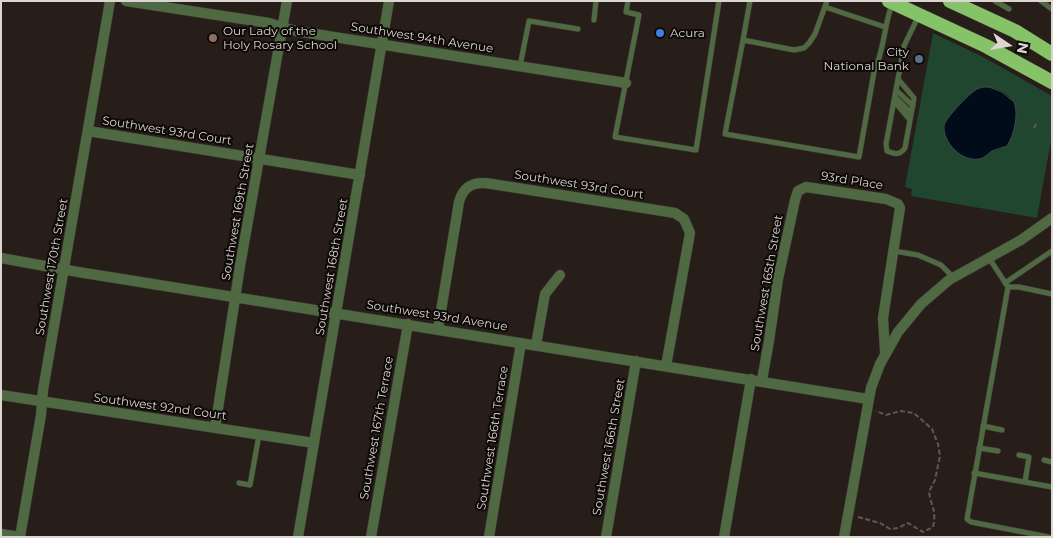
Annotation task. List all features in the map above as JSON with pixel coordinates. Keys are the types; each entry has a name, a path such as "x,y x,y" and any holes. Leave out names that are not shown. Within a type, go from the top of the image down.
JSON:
{"highway":[{"path":"950,1 1015,31 1052,54"},
{"path":"891,2 986,46 1052,82"}],"street":[{"name":"Southwest 170th Street","path":"20,537 110,1"},
{"name":"Southwest 94th Avenue","path":"126,1 269,23 296,31 626,83"},
{"name":"Southwest 169th Street","path":"215,428 258,159 287,1"},
{"name":"Southwest 168th Street","path":"298,537 389,1"},
{"name":"Southwest 93rd Court","path":"88,132 360,175"},
{"name":"Southwest 93rd Court","path":"438,329 458,202 464,189 476,183 675,213 687,222 690,236 666,366"},
{"name":"93rd Place","path":"798,191 810,187 886,199 898,204 900,208 893,251"},
{"name":"Southwest 165th Street","path":"762,380 781,263 798,191"},
{"path":"844,537 868,398 875,374 898,332 921,304 952,277 1032,233 1052,218"},
{"path":"886,352 883,318 893,251"},
{"name":"Southwest 93rd Avenue","path":"1,258 868,398"},
{"path":"536,345 545,294 560,275"},
{"name":"Southwest 167th Terrace","path":"372,537 408,324"},
{"name":"Southwest 166th Terrace","path":"489,537 521,343"},
{"name":"Southwest 166th Street","path":"606,537 636,361"},
{"path":"724,537 751,379"},
{"name":"Southwest 92nd Court","path":"1,394 314,443"},
{"path":"1,534 20,537"}],"lane":[{"path":"594,20 596,1"},
{"path":"628,1 626,12 639,15 615,137 696,150 719,1"},
{"path":"750,1 725,134 859,157 874,72 878,64 891,2"},
{"path":"995,1 1008,9"},
{"path":"1041,1 1052,9"},
{"path":"743,40 794,50 804,48 815,34 826,4 885,27"},
{"path":"898,79 914,98 906,148 902,153 896,154 887,151 886,144 904,46 920,14"},
{"path":"520,66 529,21 578,29"},
{"path":"896,90 912,106"},
{"path":"894,99 911,113"},
{"path":"894,99 910,120"},
{"path":"893,251 918,255 940,265 952,277"},
{"path":"1049,537 971,522 967,519 1007,285 1052,251"},
{"path":"989,258 1007,285 1052,294"},
{"path":"983,426 1002,430"},
{"path":"240,483 250,485 259,434"},
{"path":"979,448 998,451"},
{"path":"1019,455 1031,458 1025,482"},
{"path":"1044,460 1052,462"},
{"path":"974,473 1052,487"}],"path":[{"path":"1034,128 1036,124"},
{"path":"856,517 890,529 898,528 908,523 925,532 933,526 934,511 928,493 935,480 940,456 932,429 914,413 901,411 886,415 875,410"}],"green space":[{"path":"933,33 985,58 1052,96 1052,135 1037,218 911,196 912,189 905,187","holes":["985,87 997,89 1011,99 1014,107 1014,124 1008,144 992,151 983,158 949,142 945,129 966,98"]}],"shaded area":[{"path":"989,87 1002,92 1014,102 1016,119 1014,131 1007,146 992,151 981,158 966,158 950,145 945,132 945,122 974,91 978,88"}],"place":[{"name":"Acura","path":"660,33"},
{"name":"Our Lady of the Holy Rosary School","path":"213,38"},
{"name":"City National Bank","path":"919,59"}]}
